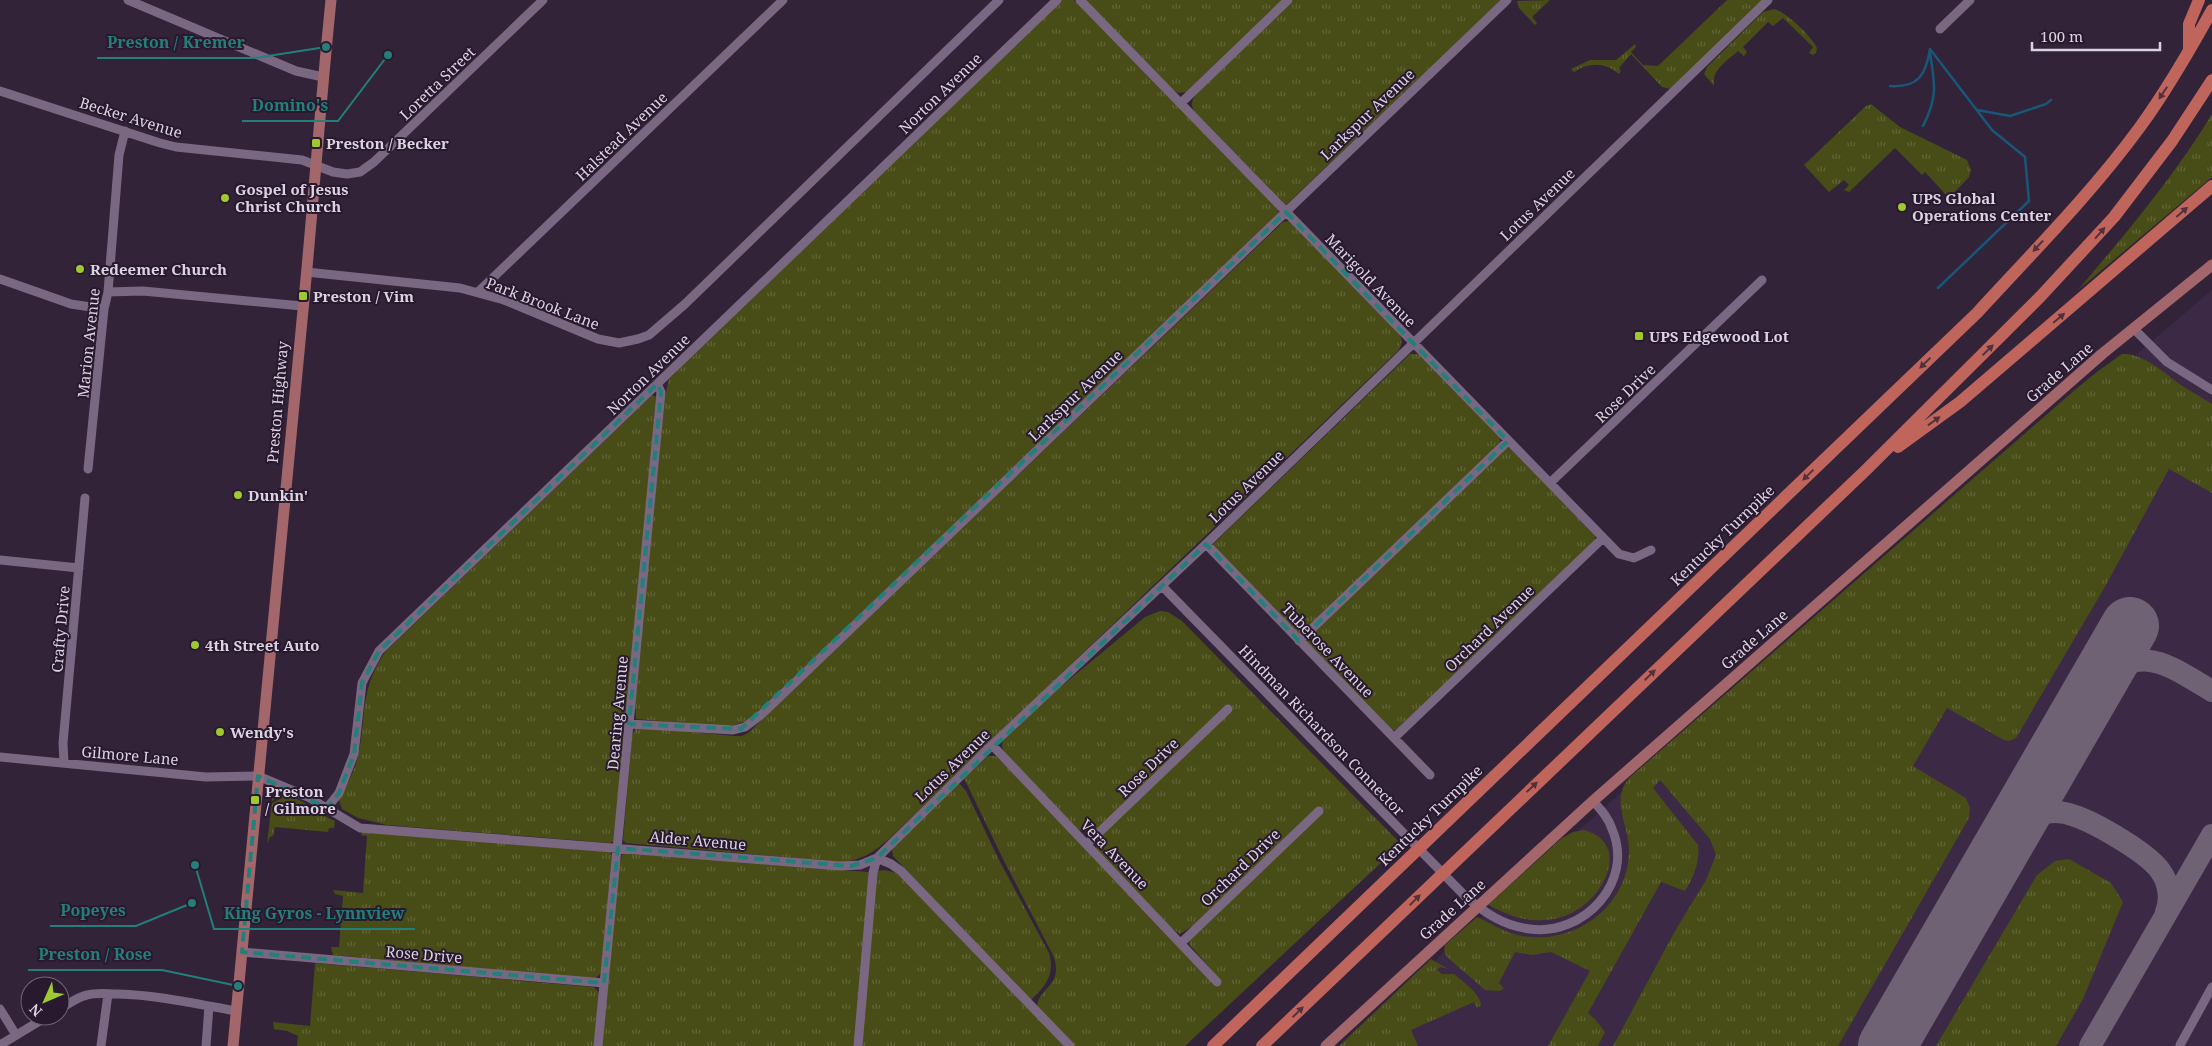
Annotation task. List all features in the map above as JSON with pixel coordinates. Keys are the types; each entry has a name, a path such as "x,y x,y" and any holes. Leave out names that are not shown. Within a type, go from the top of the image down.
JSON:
{"highway":[{"path":"2188,52 2189,24 2199,0"},
{"name":"Kentucky Turnpike","path":"1213,1046 1976,313 2058,225 2123,149 2158,101 2212,10"},
{"path":"1262,1046 1866,470 1996,342 2082,253 2146,176 2212,80"},
{"path":"1866,470 1960,402 2212,186"}],"main road":[{"name":"Preston Highway","path":"233,1046 331,0"},
{"name":"Grade Lane","path":"1326,1046 1593,801 2133,328 2212,265"}],"street":[{"path":"128,0 296,71 323,77"},
{"name":"Loretta Street","path":"315,166 347,174 366,168 543,0"},
{"name":"Halstead Avenue","path":"478,292 783,0"},
{"name":"Norton Avenue","path":"672,316 998,0"},
{"name":"Norton Avenue","path":"328,808 339,793 354,754 362,683 379,651 1057,0"},
{"name":"Marigold Avenue","path":"1080,0 1619,554 1634,558 1651,550"},
{"path":"1181,103 1288,0"},
{"name":"Larkspur Avenue","path":"629,724 723,731 745,727 769,707 1507,0"},
{"name":"Lotus Avenue","path":"877,858 992,746 1206,544 1768,0"},
{"path":"1940,29 1970,0"},
{"name":"Becker Avenue","path":"0,91 176,147 302,160 315,166"},
{"name":"Marion Avenue","path":"88,469 104,309 108,292 119,155 125,131"},
{"name":"Park Brook Lane","path":"306,272 452,287 478,292 504,300 608,342 638,339 658,329 672,316"},
{"path":"0,279 71,304 104,309"},
{"name":"Rose Drive","path":"1550,484 1762,280"},
{"path":"108,292 143,291 302,306"},
{"path":"2133,328 2167,362 2212,390"},
{"name":"Dearing Avenue","path":"598,1046 661,392 658,384"},
{"path":"1299,640 1508,441"},
{"name":"Crafty Drive","path":"64,763 63,743 85,498"},
{"name":"Orchard Avenue","path":"1394,738 1603,538"},
{"name":"Tuberose Avenue","path":"1206,544 1430,775"},
{"path":"0,560 80,568"},
{"name":"Hindman Richardson Connector","path":"1162,586 1466,897 1485,913 1505,923 1537,930 1564,926 1587,915 1607,894 1616,875 1618,854 1614,831 1606,816 1593,801"},
{"name":"Rose Drive","path":"1087,844 1228,709"},
{"name":"Vera Avenue","path":"992,746 1181,942 1217,982"},
{"name":"Gilmore Lane","path":"0,756 206,777 258,776"},
{"name":"Alder Avenue","path":"258,776 308,797 360,828 840,866 860,865 877,858"},
{"name":"Orchard Drive","path":"1181,942 1319,811"},
{"path":"858,1046 877,858 901,871 1070,1046"},
{"name":"Rose Drive","path":"242,952 604,983"},
{"path":"2180,1045 2212,986"},
{"path":"70,1003 88,994 138,995 190,1001 236,1011"},
{"path":"101,1046 108,994"},
{"path":"206,1046 209,1006"},
{"path":"0,1009 16,1035"},
{"path":"0,1045 31,1026"}],"highlighted area":[{"path":"1286,212 1508,441 1299,641 1206,544 877,858 851,866 618,848 604,983 242,952 258,776 327,808 339,793 354,754 362,683 379,651 657,384 661,392 629,724 741,729"}],"shaded area":[{"path":"2212,290 2212,1046 1345,1046 1485,913 1641,775"}],"green space":[{"path":"1061,0 1074,0 1277,207 1279,214 748,721 726,727 636,719 635,700 665,396 669,379"},
{"path":"1085,0 1282,0 1186,92 1179,93 1173,90"},
{"path":"1293,0 1501,0 1286,205 1194,111 1192,104 1194,97 1204,86"},
{"path":"1550,0 1532,17 1537,23 1535,25 1519,8 1517,1"},
{"path":"1727,0 1762,0 1671,89 1662,87 1631,54 1619,68 1621,71 1619,74 1603,65 1585,66 1574,72 1571,69 1590,60 1616,60 1635,44 1636,47 1631,52 1643,65 1658,66"},
{"path":"1774,9 1792,19 1804,31 1817,48 1816,53 1813,55 1809,53 1813,47 1783,18 1773,26 1768,22 1743,47 1747,52 1744,56 1738,51 1721,66 1715,75 1714,86 1704,74 1707,67 1763,12"},
{"path":"1871,104 1900,127 1967,160 1971,170 1969,177 1949,198 1925,172 1922,175 1895,148 1849,192 1844,190 1849,185 1844,180 1829,192 1804,165 1866,106"},
{"path":"2212,114 2212,177 2078,290 2166,182"},
{"path":"1290,221 1400,335 1402,341 1399,350 888,840 866,855 855,860 841,862 626,843 623,840 632,737 635,729 639,727 735,736 742,736 748,733 1283,222"},
{"path":"1410,354 1418,354 1422,357 1500,437 1500,444 1299,636 1212,545"},
{"path":"2122,354 2130,354 2147,361 2212,404 2212,493 2169,469 2106,585 2016,738 2009,741 2004,740 1947,708 1913,766 1966,798 1970,808 1969,818 1838,1046 1613,1046 1675,931 1706,880 1716,855 1710,839 1660,780 1653,788 1698,845 1697,863 1694,875 1685,891 1661,882 1588,1013 1605,1032 1598,1046 1548,1046 1590,971 1551,952 1532,955 1515,952 1499,983 1504,988 1500,991 1485,990 1447,957 1444,951 1445,945 1477,917 1516,935 1542,937 1561,934 1579,928 1595,918 1609,905 1619,889 1626,871 1629,851 1622,813 1621,795 1629,778 2076,389"},
{"path":"652,395 656,397 615,840 610,843 387,825 358,818 342,809 339,800 358,757 367,691 385,652"},
{"path":"1509,447 1595,536 1595,542 1396,730 1391,730 1307,644 1306,640"},
{"path":"1160,611 1168,612 1182,621 1401,844 1185,1046 1074,1046 1037,1007 1042,995 1053,981 1056,967 1054,957 1003,859 964,778 988,756 996,756 1221,981 1189,944 1194,925 1180,934 1169,926 1096,849 1098,840 1094,832 1078,830 1004,753 1002,746 1003,741 1058,689 1145,617"},
{"path":"959,783 966,791 999,860 1049,953 1051,961 1050,974 1045,984 1031,1000 893,856 892,849"},
{"path":"277,795 293,797 335,821 334,828 329,828 328,832 275,827 273,836 270,837 267,843 272,803 280,799 280,796 272,801 272,798"},
{"path":"1584,830 1598,836 1606,846 1610,857 1609,868 1604,881 1588,902 1565,916 1537,920 1515,917 1488,905 1562,838 1573,832"},
{"path":"362,831 610,852 612,855 601,973 595,979 333,955 331,947 339,947 343,896 335,894 333,890 363,893 367,836 361,835"},
{"path":"627,853 868,872 855,1046 602,1046 619,868 622,855"},
{"path":"2069,859 2111,883 2123,902 2083,999 2056,1046 1936,1046 2037,875 2055,861"},
{"path":"884,870 897,873 1066,1046 862,1046 877,871"},
{"path":"1431,959 1448,969 1440,967 1437,970 1442,974 1454,974 1470,988 1478,996 1481,1005 1477,1008 1474,1002 1411,1030 1418,1046 1339,1046"},
{"path":"315,963 593,987 600,995 595,1046 297,1046 298,1036 287,1031 274,1029 273,1022 310,1026"}],"waterway":[{"path":"1890,86 1908,85 1919,78 1926,66 1930,49 1992,130 2025,157 2029,201 1938,288"},
{"path":"1923,126 1931,107 1934,90 1930,53"},
{"path":"1977,110 2010,116 2046,104 2051,100"}],"taxiway":[{"path":"2095,686 2111,672 2126,664 2140,661 2167,666 2181,672 2212,691"},
{"path":"2003,844 2025,822 2041,814 2050,812 2063,813 2084,820 2122,840 2155,865 2164,876 2167,886 2169,897 2166,912"},
{"path":"2090,1046 2212,835"}],"runway":[{"path":"1887,1046 2130,626"}],"place":[{"name":"Preston / Kremer","path":"326,47"},
{"name":"Domino's","path":"388,55"},
{"name":"Preston / Becker","path":"316,143"},
{"name":"Gospel of Jesus Christ Church","path":"225,198"},
{"name":"UPS Global Operations Center","path":"1902,207"},
{"name":"Redeemer Church","path":"80,269"},
{"name":"Preston / Vim","path":"303,296"},
{"name":"UPS Edgewood Lot","path":"1639,336"},
{"name":"Dunkin'","path":"238,495"},
{"name":"4th Street Auto","path":"195,645"},
{"name":"Wendy's","path":"220,732"},
{"name":"Preston / Gilmore","path":"255,800"},
{"name":"King Gyros - Lynnview","path":"195,865"},
{"name":"Popeyes","path":"192,903"},
{"name":"Preston / Rose","path":"238,986"}]}
